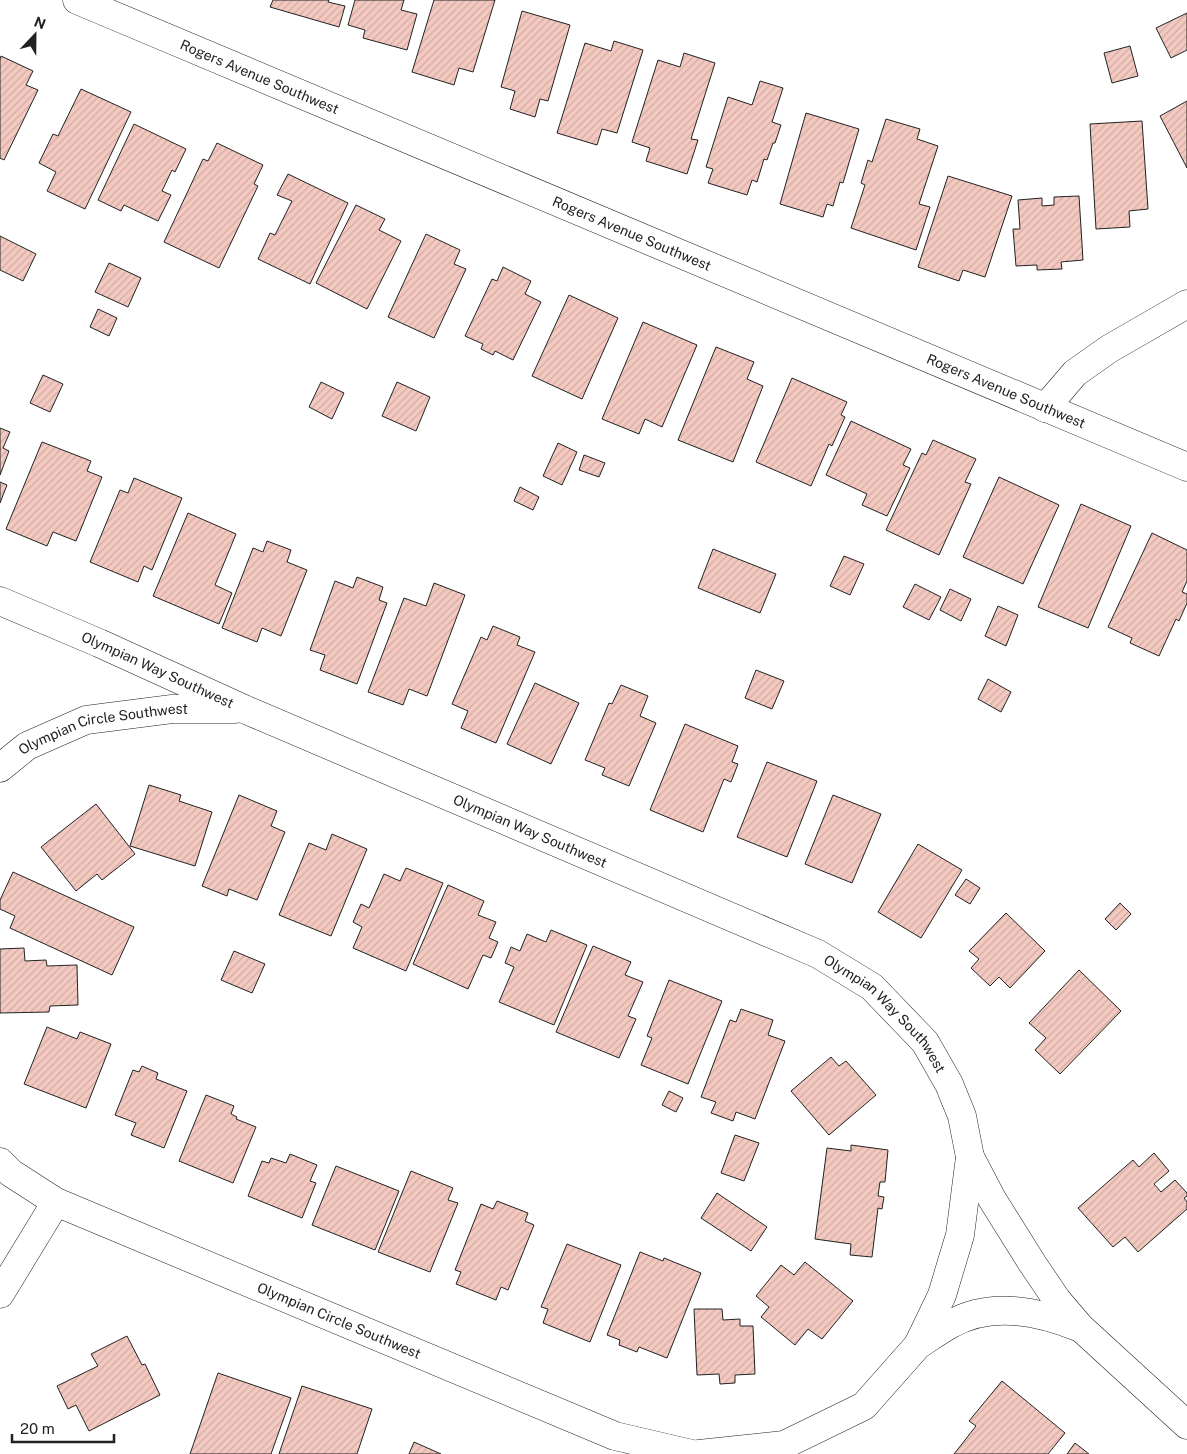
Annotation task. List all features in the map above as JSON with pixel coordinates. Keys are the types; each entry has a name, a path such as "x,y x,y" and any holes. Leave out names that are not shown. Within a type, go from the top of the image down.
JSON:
{"street":[{"name":"Rogers Avenue Southwest","path":"78,0 135,11 1045,408 1187,467"},
{"path":"1045,408 1075,373 1109,349 1187,304"},
{"name":"Olympian Way Southwest","path":"0,601 99,643 244,710 818,954 872,987 925,1042 930,1050 949,1084 962,1116 970,1157 992,1199 1057,1300 1080,1327 1187,1425"},
{"name":"Olympian Circle Southwest","path":"0,768 27,746 86,720 172,709 244,710"},
{"name":"Olympian Way Southwest","path":"918,1346 942,1295 960,1235 970,1157"},
{"name":"Olympian Circle Southwest","path":"0,1162 11,1173 56,1202 615,1436 692,1454"},
{"path":"0,1294 56,1202"},
{"name":"Olympian Way Southwest","path":"918,1346 952,1323 979,1312 1004,1310 1035,1312 1080,1327"},
{"path":"699,1454 784,1445 864,1406 918,1346"}],"building":[{"path":"273,0 329,0 328,2 345,6 339,27 270,7"},
{"path":"355,0 404,0 401,10 417,14 407,50 363,38 365,30 348,25"},
{"path":"434,0 495,0 473,72 459,68 454,85 412,72"},
{"path":"522,11 570,25 548,101 540,99 535,117 510,109 515,91 501,87"},
{"path":"1187,13 1187,50 1171,58 1156,28"},
{"path":"614,41 643,50 617,133 602,129 597,145 557,133 585,43 611,51"},
{"path":"1130,46 1138,76 1112,83 1104,53"},
{"path":"684,53 715,63 691,139 698,140 687,174 646,161 650,148 632,142 658,60 680,67"},
{"path":"1,56 33,71 26,85 38,90 4,160 0,158"},
{"path":"760,81 783,88 772,122 781,125 767,160 764,159 757,182 752,180 747,195 708,183 713,169 706,167 728,97 752,105"},
{"path":"81,89 131,112 85,209 47,191 56,172 39,163 53,134 58,136"},
{"path":"1187,101 1187,168 1160,116"},
{"path":"806,113 859,129 843,183 840,182 833,206 827,204 823,217 780,204"},
{"path":"886,119 920,129 917,139 938,146 919,204 930,207 916,250 851,228 865,185 861,183 868,160 872,162"},
{"path":"1142,121 1148,209 1129,211 1130,227 1096,229 1090,124"},
{"path":"134,124 186,149 175,172 172,170 162,191 171,195 158,221 124,205 121,211 98,200"},
{"path":"217,143 263,165 254,184 258,186 219,268 164,242 203,159 208,161"},
{"path":"288,174 348,203 310,284 258,259 270,233 275,235 292,201 277,195"},
{"path":"948,176 1012,196 985,277 963,270 959,281 918,267"},
{"path":"1079,196 1083,260 1061,262 1062,269 1037,270 1037,265 1016,266 1013,229 1020,229 1018,200 1042,198 1042,206 1054,205 1054,197"},
{"path":"356,205 385,219 379,230 401,241 367,309 316,283"},
{"path":"426,234 460,250 454,264 466,269 434,338 388,317"},
{"path":"0,236 36,254 23,281 0,270"},
{"path":"109,263 141,278 128,307 95,292"},
{"path":"503,267 531,281 525,294 541,302 513,360 495,351 493,355 481,349 483,344 465,336 492,279 497,281"},
{"path":"569,295 618,318 582,399 532,376"},
{"path":"98,309 117,318 109,336 90,327"},
{"path":"643,322 697,345 662,427 645,419 639,434 602,419"},
{"path":"716,347 754,362 747,379 763,386 733,462 678,440"},
{"path":"43,375 63,384 50,412 30,403"},
{"path":"792,378 847,402 841,415 845,417 832,446 829,444 811,486 756,462"},
{"path":"321,382 344,393 332,419 309,407"},
{"path":"397,382 430,397 416,431 382,416"},
{"path":"851,421 911,449 903,465 910,468 887,516 862,505 867,494 826,475"},
{"path":"0,428 10,432 3,448 9,451 0,475"},
{"path":"933,440 976,459 965,482 971,484 939,555 886,530 922,453 926,455"},
{"path":"42,442 91,461 87,471 102,477 76,541 53,532 47,546 6,529"},
{"path":"558,443 577,452 562,485 543,476"},
{"path":"584,455 605,463 599,477 579,470"},
{"path":"999,477 1059,505 1023,584 963,557"},
{"path":"134,478 182,498 152,570 144,566 138,582 90,562 120,490 128,493"},
{"path":"0,482 7,485 0,503"},
{"path":"520,487 539,497 533,510 514,501"},
{"path":"1081,504 1131,526 1088,628 1038,607"},
{"path":"188,513 236,534 215,585 232,593 219,624 153,596"},
{"path":"1152,533 1187,550 1187,581 1182,592 1187,594 1187,603 1179,621 1176,619 1159,656 1130,643 1132,638 1108,627"},
{"path":"267,541 291,550 287,562 307,570 281,636 262,628 257,642 222,628 253,548 263,552"},
{"path":"713,549 776,574 760,613 698,588"},
{"path":"844,556 864,564 850,595 830,586"},
{"path":"357,577 383,587 379,600 387,603 357,684 320,670 325,655 310,650 335,581 353,588"},
{"path":"434,583 465,595 427,696 409,689 403,705 368,692 404,598 426,606"},
{"path":"915,584 941,597 929,620 903,607"},
{"path":"950,589 971,599 961,621 940,610"},
{"path":"998,606 1018,615 1006,646 985,636"},
{"path":"493,626 520,637 517,645 535,652 496,743 461,728 468,711 452,704 481,637 487,640"},
{"path":"756,670 784,681 772,709 745,698"},
{"path":"988,679 1011,692 1001,712 978,699"},
{"path":"535,683 579,703 551,764 507,744"},
{"path":"621,685 648,696 640,716 656,723 629,786 602,775 605,768 585,760 609,703 612,704"},
{"path":"685,724 738,746 732,762 738,764 731,782 724,779 703,832 650,810"},
{"path":"767,762 817,781 787,857 737,837"},
{"path":"149,785 181,795 179,801 212,812 195,866 130,846"},
{"path":"239,795 277,811 271,826 285,832 257,900 229,889 227,896 202,886"},
{"path":"833,795 881,814 852,883 805,864"},
{"path":"96,804 135,854 102,880 97,874 76,891 41,847"},
{"path":"332,834 367,849 331,936 279,915 309,843 326,850"},
{"path":"918,844 962,870 921,938 878,912"},
{"path":"406,868 443,883 406,971 353,948 362,927 353,922 361,904 369,908 384,874 400,881"},
{"path":"13,872 134,927 112,975 10,928 15,916 0,909 0,900"},
{"path":"966,879 980,888 970,904 955,895"},
{"path":"448,885 484,901 478,915 496,922 489,938 498,942 491,958 483,955 468,989 413,964"},
{"path":"1120,903 1131,914 1116,930 1105,919"},
{"path":"1006,913 1045,951 1010,988 999,977 990,986 971,968 979,959 969,951"},
{"path":"551,930 587,945 554,1025 499,1002 514,967 505,963 511,947 520,951 527,934 546,942"},
{"path":"593,946 631,962 625,975 643,982 628,1016 636,1019 619,1058 556,1032"},
{"path":"24,948 25,961 46,960 47,966 77,965 78,1005 50,1006 49,1012 0,1013 0,949"},
{"path":"234,951 265,964 252,993 221,980"},
{"path":"1079,970 1121,1011 1060,1074 1035,1050 1046,1038 1029,1023"},
{"path":"669,980 722,1001 688,1084 641,1065 652,1038 647,1036"},
{"path":"741,1009 773,1020 768,1035 785,1041 755,1119 736,1112 733,1121 711,1113 716,1102 701,1097 730,1020 736,1022"},
{"path":"47,1027 77,1039 80,1032 111,1044 86,1108 24,1084"},
{"path":"831,1057 839,1066 846,1061 876,1095 829,1135 791,1091"},
{"path":"142,1066 158,1073 156,1079 187,1091 164,1148 131,1135 136,1123 115,1115 133,1070 139,1072"},
{"path":"669,1091 683,1098 676,1112 662,1105"},
{"path":"206,1095 234,1106 231,1114 237,1117 236,1119 256,1127 233,1183 179,1161"},
{"path":"735,1135 759,1143 744,1181 721,1173"},
{"path":"851,1145 888,1150 885,1182 880,1182 878,1196 884,1197 882,1209 878,1208 872,1257 850,1255 851,1244 815,1239 827,1148 851,1151"},
{"path":"1154,1153 1169,1171 1154,1184 1161,1192 1175,1180 1187,1193 1187,1196 1184,1198 1187,1202 1187,1209 1138,1252 1125,1237 1113,1247 1078,1208 1133,1160 1139,1167"},
{"path":"290,1154 317,1165 310,1181 316,1183 302,1218 248,1196 262,1161 269,1163 271,1158 286,1163"},
{"path":"336,1166 399,1191 375,1250 312,1225"},
{"path":"411,1171 453,1188 448,1200 458,1203 430,1272 378,1252"},
{"path":"717,1193 767,1227 751,1251 701,1218"},
{"path":"497,1201 528,1213 525,1221 534,1225 508,1290 501,1287 496,1300 456,1284 461,1272 455,1270 481,1204 493,1209"},
{"path":"567,1244 621,1265 590,1342 543,1323 548,1309 541,1307"},
{"path":"640,1252 663,1261 664,1258 701,1273 667,1358 639,1347 637,1352 619,1345 620,1340 607,1335"},
{"path":"805,1262 853,1301 822,1339 808,1329 795,1345 761,1317 769,1307 756,1296 781,1265 794,1275"},
{"path":"694,1309 722,1309 723,1320 740,1319 740,1326 753,1326 755,1374 735,1375 735,1383 720,1384 719,1374 697,1375"},
{"path":"127,1336 142,1365 145,1364 160,1395 89,1431 76,1405 68,1409 57,1386 98,1366 91,1354"},
{"path":"218,1373 291,1398 271,1454 190,1454"},
{"path":"1002,1381 1065,1433 1048,1454 954,1454 976,1426 969,1421"},
{"path":"302,1386 372,1409 357,1454 279,1454"},
{"path":"414,1442 441,1454 409,1454"},
{"path":"1075,1443 1089,1454 1067,1454"}]}
